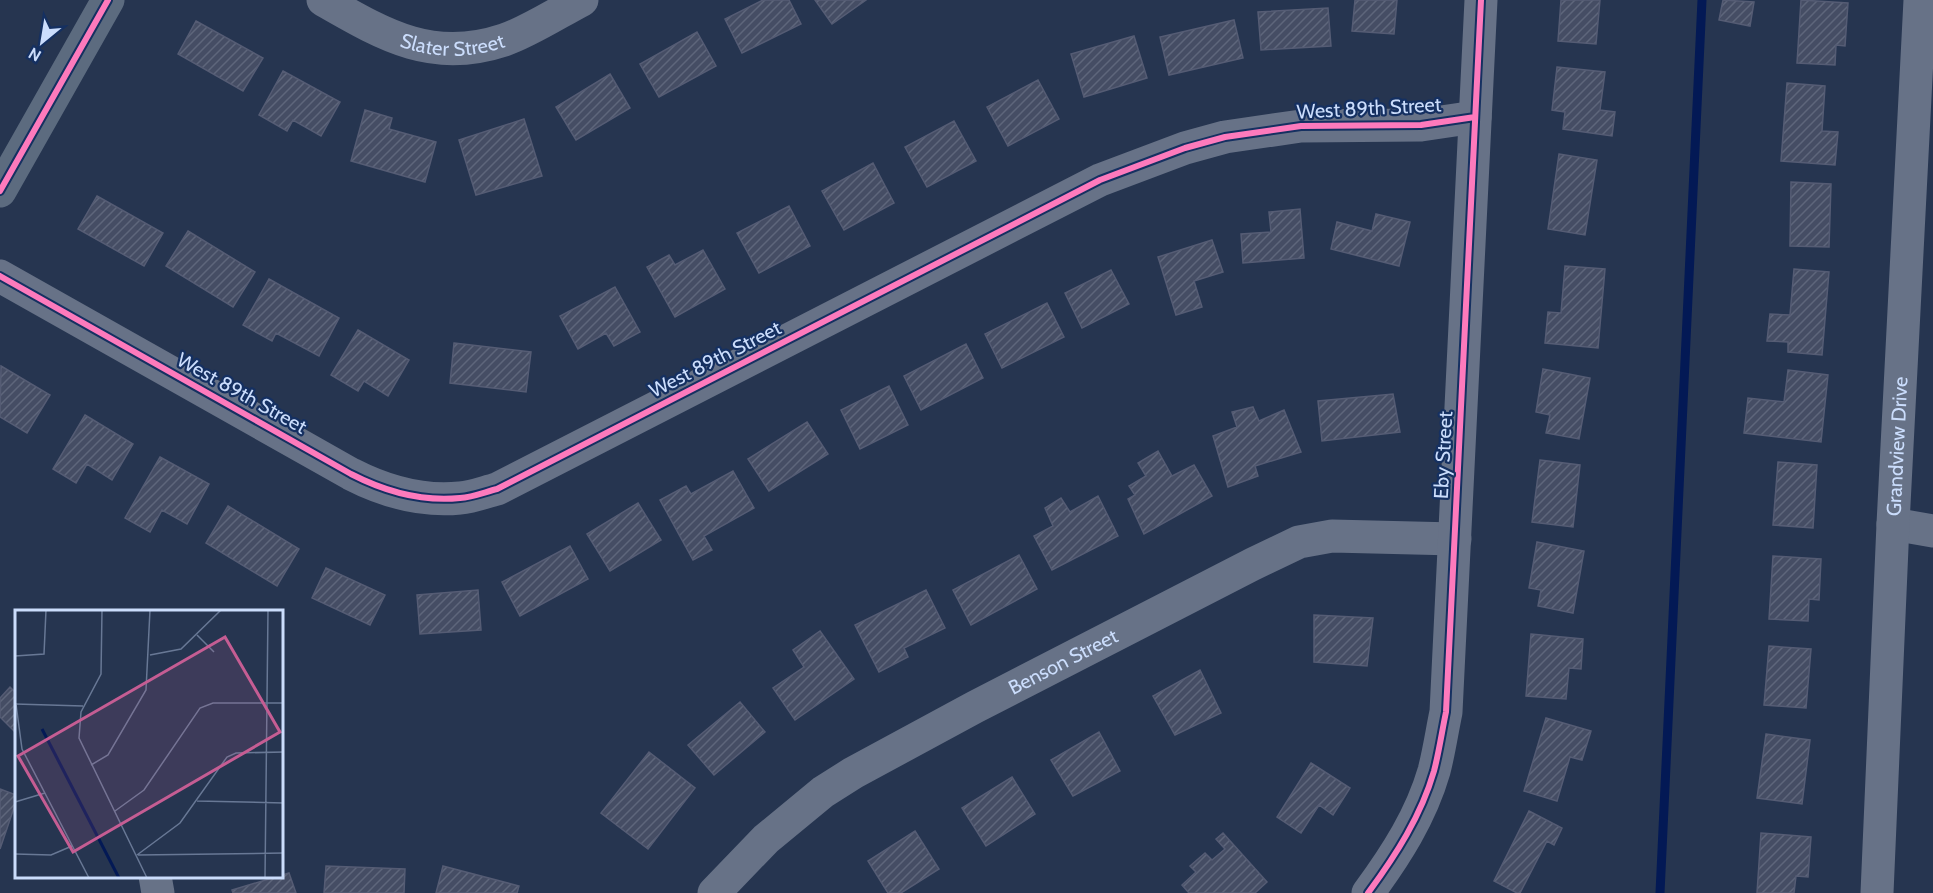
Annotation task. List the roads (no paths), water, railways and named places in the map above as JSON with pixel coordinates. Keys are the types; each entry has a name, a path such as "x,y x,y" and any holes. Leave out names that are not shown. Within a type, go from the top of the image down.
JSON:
{"main road":[{"path":"0,192 108,0"}],"street":[{"name":"Slater Street","path":"323,0 396,39 431,48 474,47 505,39 582,0"},
{"name":"Eby Street","path":"1368,893 1392,860 1414,822 1434,771 1446,712 1481,0"},
{"name":"Grandview Drive","path":"1877,893 1893,524 1925,43 1920,0"},
{"name":"West 89th Street","path":"0,276 379,488 420,499 462,498 497,489 1100,180 1164,156 1225,137 1300,126 1421,125 1476,117"},
{"path":"1893,524 1933,531"},
{"name":"Benson Street","path":"714,893 766,839 823,792 853,773 975,707 1299,542 1332,536 1455,539"},
{"path":"154,878 158,893"}],"waterway":[{"path":"1660,893 1702,0"}]}
